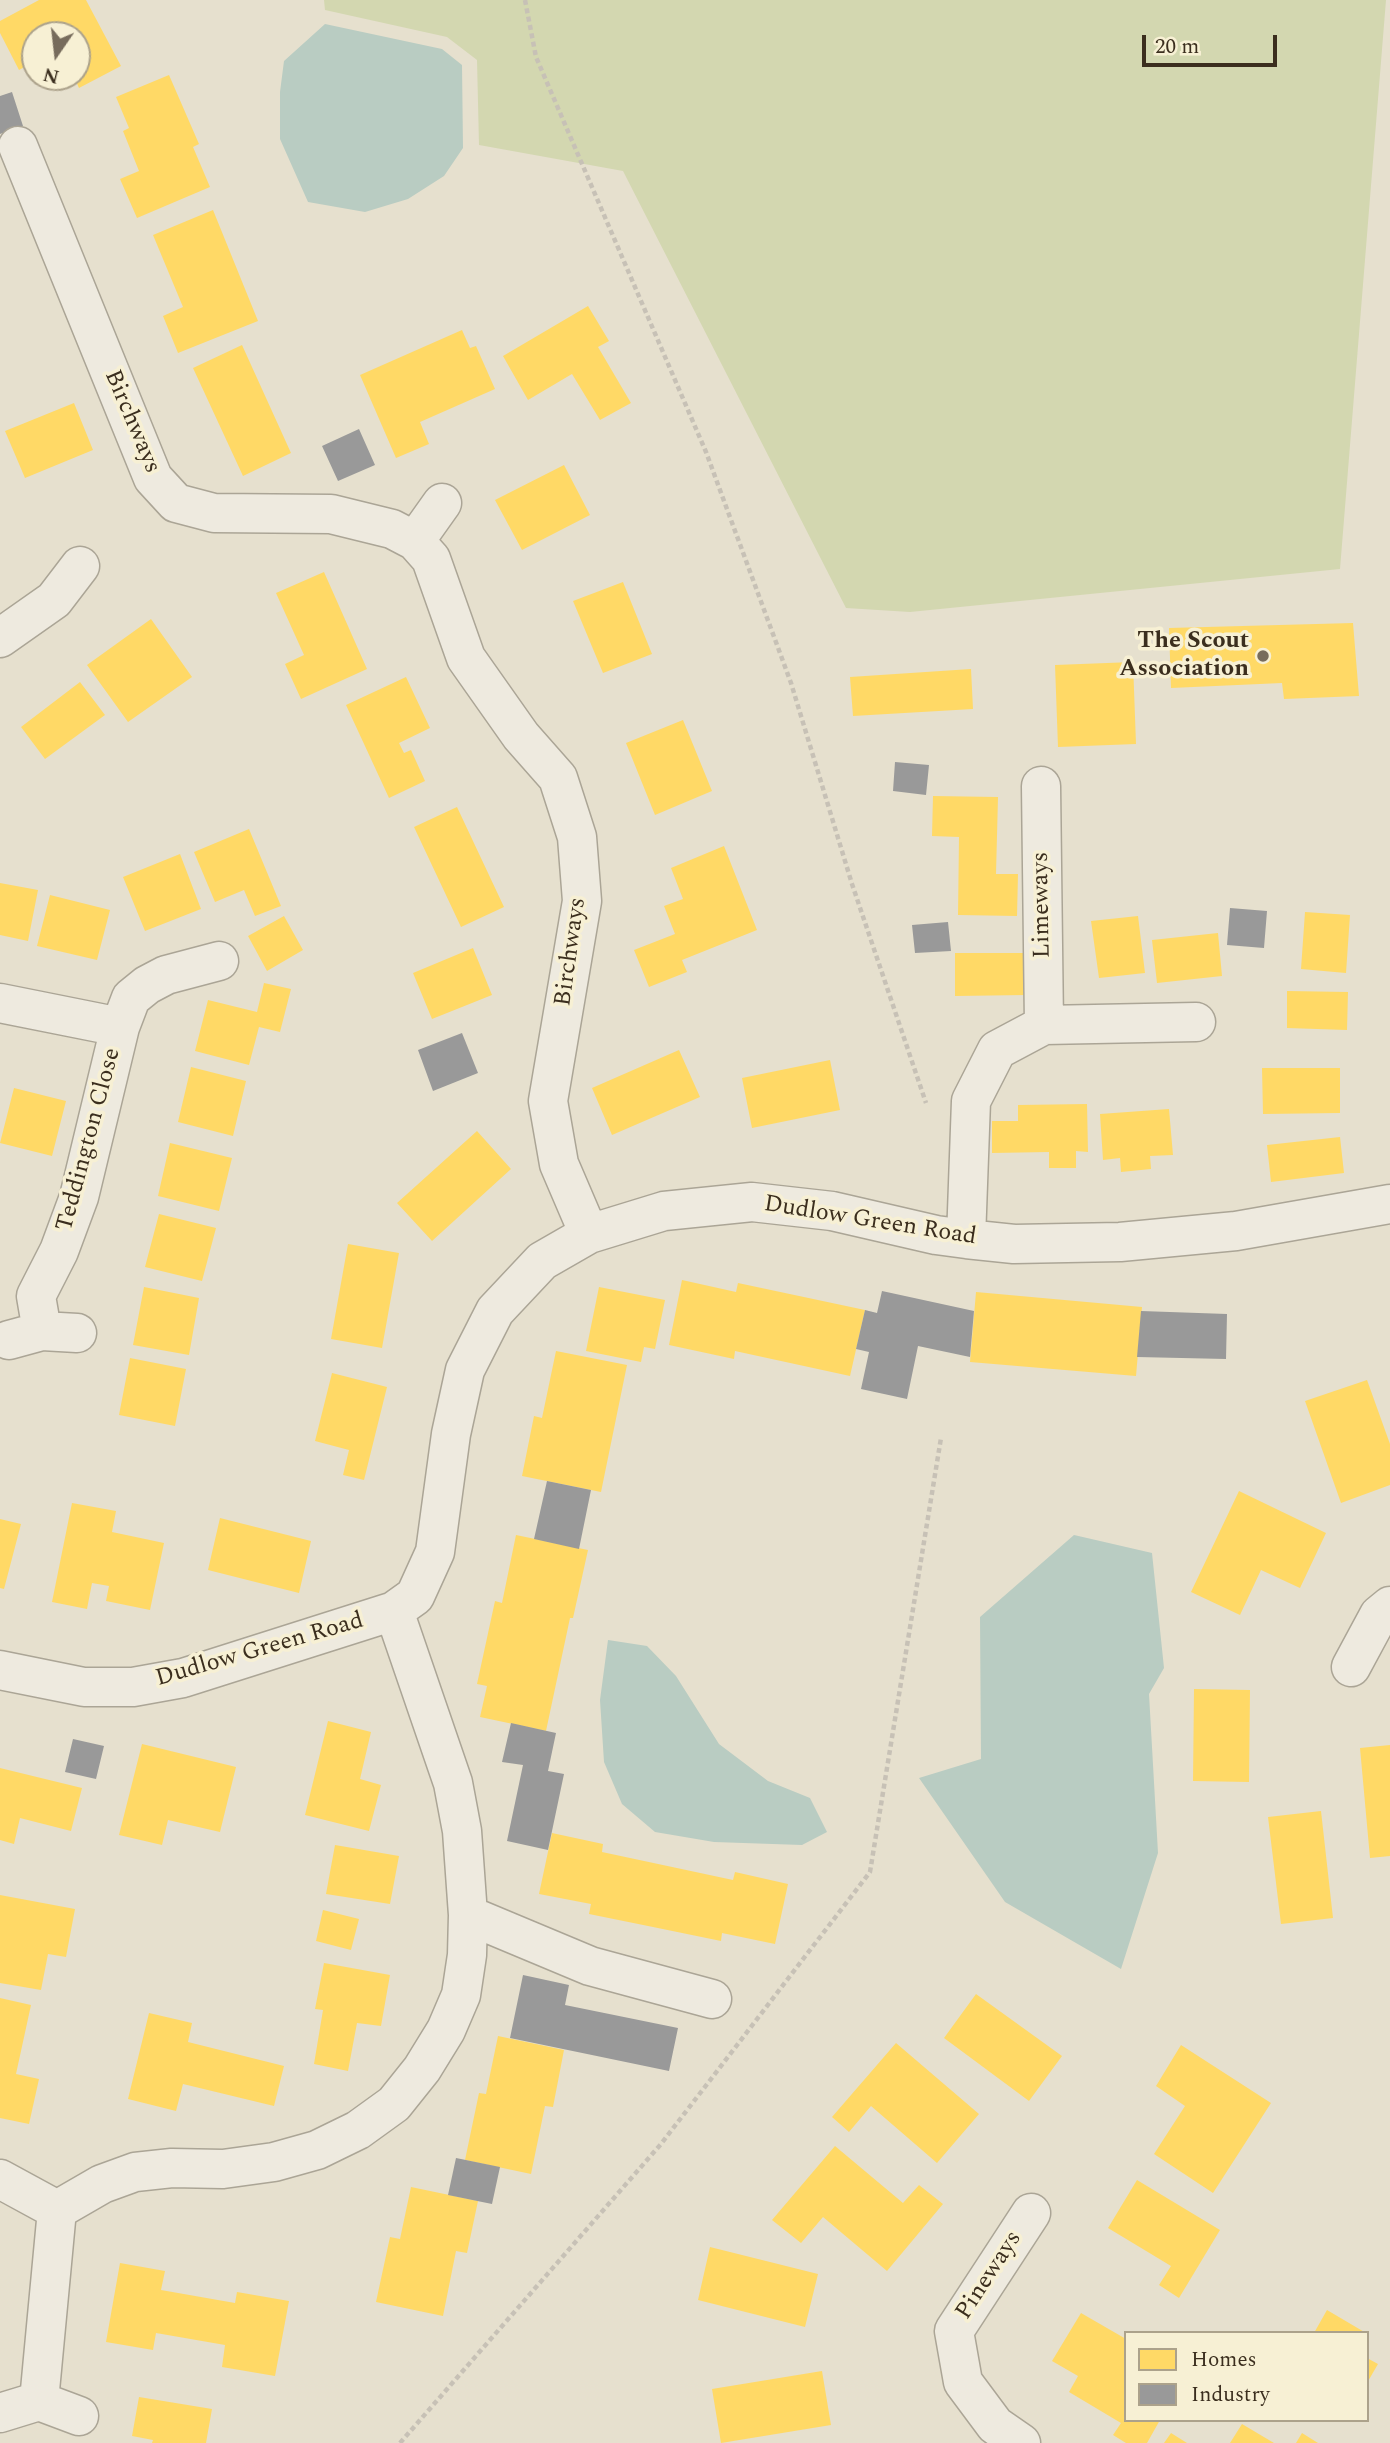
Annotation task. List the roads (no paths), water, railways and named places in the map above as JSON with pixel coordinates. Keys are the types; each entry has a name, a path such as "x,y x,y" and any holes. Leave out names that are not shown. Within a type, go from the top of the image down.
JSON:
{"street":[{"name":"Birchways","path":"18,146 153,478 176,503 214,513 331,514 392,529 415,541 431,559 466,658 521,736 558,778 577,837 582,901 548,1101 559,1164 589,1234"},
{"path":"415,541 443,503"},
{"path":"0,638 54,600 80,566"},
{"name":"Limeways","path":"1041,786 1044,1025"},
{"path":"126,1012 147,985 166,975 219,961"},
{"name":"Teddington Close","path":"0,1003 126,1012 79,1197 59,1251 36,1296 43,1334"},
{"path":"965,1239 971,1101 997,1049 1044,1025 1196,1022"},
{"name":"Dudlow Green Road","path":"0,1670 83,1687 133,1686 183,1678 394,1611 415,1596 435,1552 451,1434 465,1370 495,1311 542,1261 589,1234 664,1211 752,1202 831,1211 965,1239 1014,1244 1120,1242 1236,1231 1390,1204"},
{"path":"1351,1667 1379,1615 1390,1606"},
{"name":"Dudlow Green Road","path":"57,2210 102,2184 135,2172 172,2168 223,2169 274,2162 317,2150 358,2130 394,2104 422,2069 446,2030 461,1995 467,1955 468,1915 462,1831 453,1783 394,1611"},
{"path":"468,1915 590,1966 712,1998"},
{"path":"0,2179 57,2210 39,2401"},
{"name":"Pineways","path":"1021,2443 995,2425 963,2382 954,2331 1031,2213"},
{"path":"0,2413 39,2401 79,2416"}],"place":[{"name":"The Scout Association","path":"1263,656"}]}
